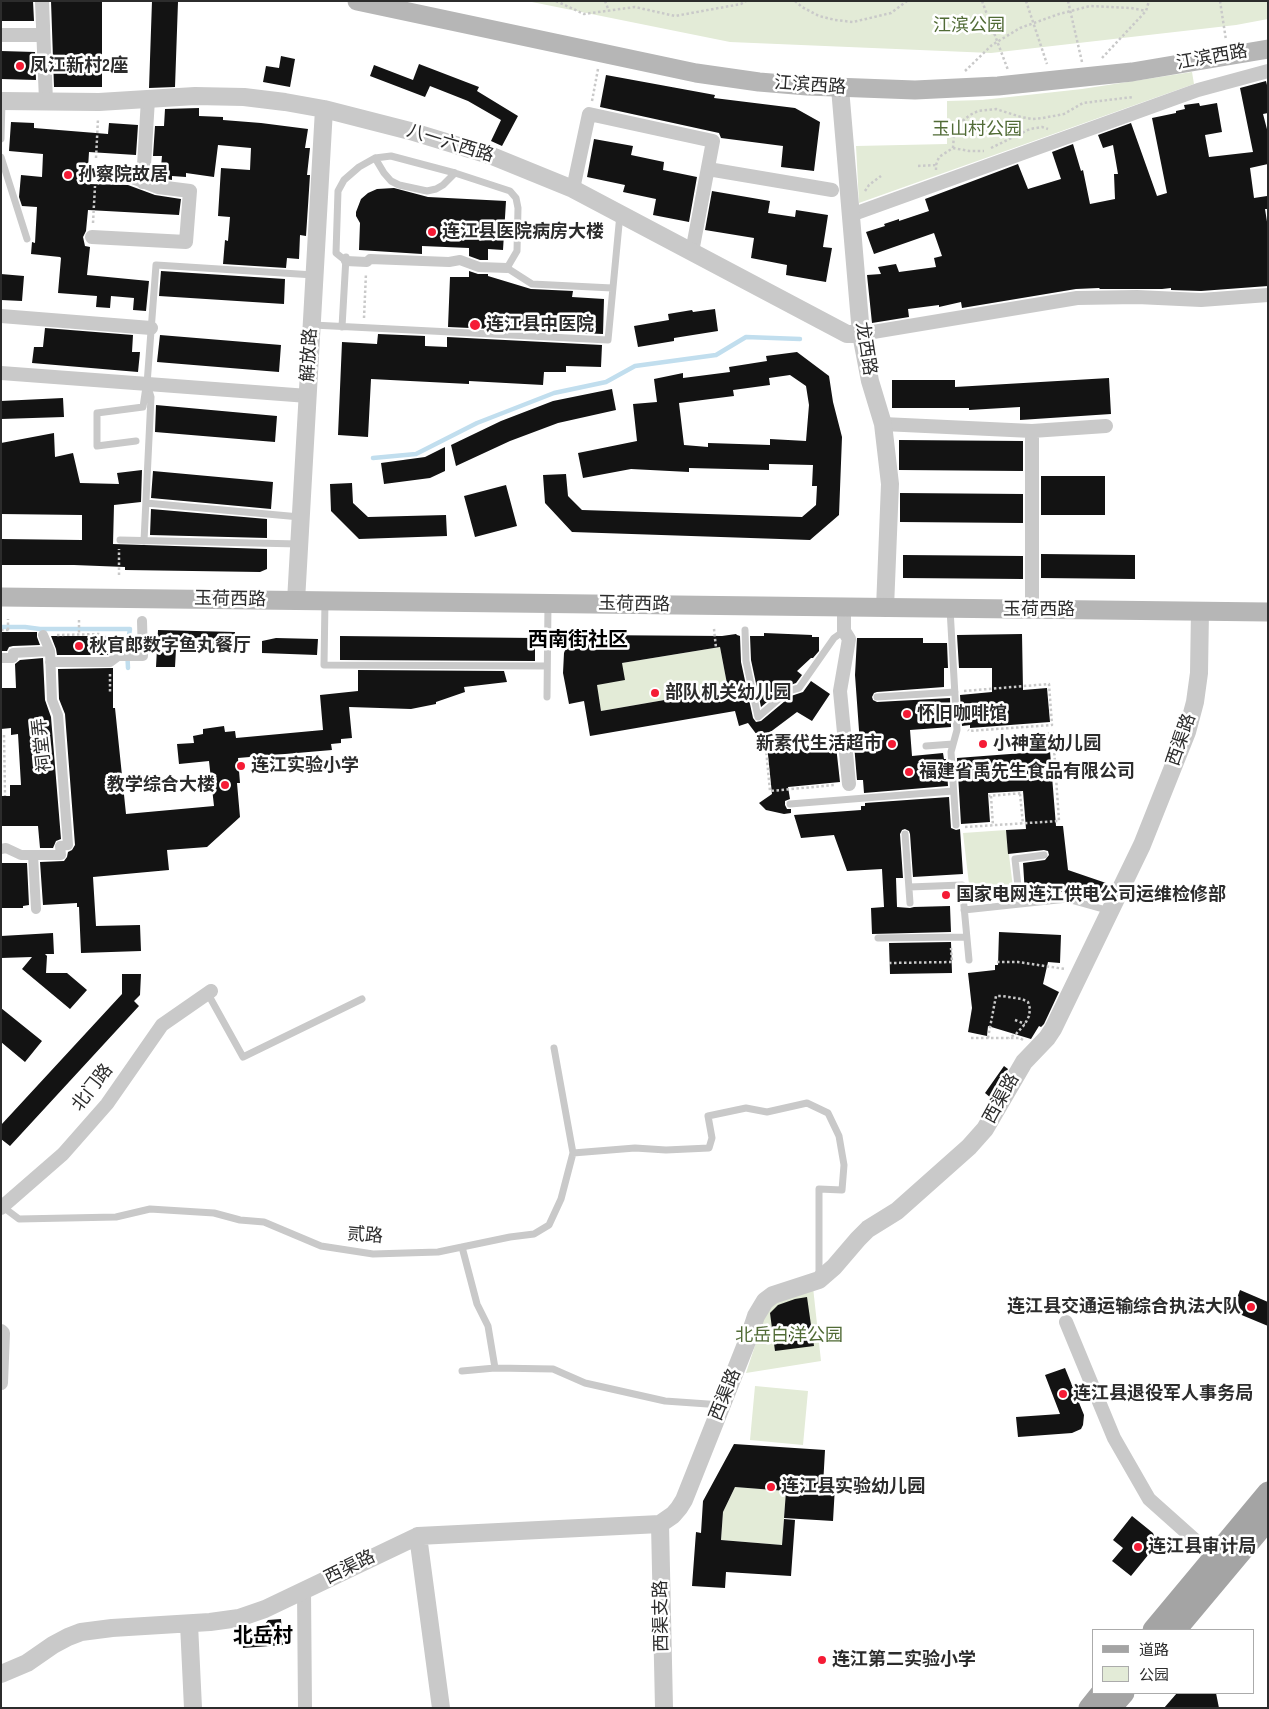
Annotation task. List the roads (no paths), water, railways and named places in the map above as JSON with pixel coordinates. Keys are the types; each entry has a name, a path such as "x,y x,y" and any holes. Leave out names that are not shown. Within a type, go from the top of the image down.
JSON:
{"main road":[{"name":"江滨西路","path":"357,1 696,73 766,83 840,88 941,89 1034,83 1132,72 1268,49"},
{"name":"玉荷西路","path":"1,597 1268,612"},
{"path":"1154,1629 1268,1492"},
{"path":"1177,1629 1268,1520"},
{"path":"1089,1708 1100,1694"},
{"path":"1111,1708 1123,1694"}],"street":[{"path":"42,1 46,102"},
{"path":"1,35 43,35"},
{"path":"851,215 1198,90 1268,71"},
{"name":"龙西路","path":"840,88 861,334 870,381 883,424 890,484 885,608"},
{"name":"八一六西路","path":"2,101 99,102 195,96 235,96 324,109 410,131 466,147 511,163 573,189 847,334 861,334"},
{"path":"143,182 148,99"},
{"name":"解放路","path":"296,601 324,109"},
{"path":"573,189 589,114 713,141 692,252"},
{"path":"708,169 832,190"},
{"path":"92,237 186,242 190,191 158,187 130,176 96,172"},
{"path":"346,259 367,262 370,259 449,262 460,260 479,267 507,268"},
{"path":"861,334 1077,298 1137,297 1201,300 1268,295"},
{"path":"1,316 151,328"},
{"path":"1,373 308,396"},
{"path":"883,424 1032,431 1106,426"},
{"path":"1032,431 1032,610"},
{"path":"844,608 844,631 849,639 840,690 849,784"},
{"name":"西渠路","path":"1,1674 28,1663 60,1641 81,1632 112,1628 189,1624 239,1618 265,1609 418,1536 660,1524 677,1512 684,1500 756,1316 765,1301 772,1295 819,1280 834,1267 868,1229 897,1211 978,1140 1018,1070 1048,1038 1142,845 1187,732 1198,681 1200,611"},
{"path":"50,662 143,656 142,621"},
{"name":"祠堂弄","path":"33,855 61,854 60,846 68,845 58,715 52,700 50,651 43,636"},
{"path":"1,658 13,658 13,653 50,651"},
{"path":"1,849 6,848 21,856 33,855 36,909"},
{"name":"北门路","path":"2,1207 63,1154 76,1140 106,1104 162,1024 210,992"},
{"path":"1066,1322 1114,1438 1149,1499 1214,1557"},
{"path":"1,1331 3,1333 1,1383"},
{"name":"西渠支路","path":"660,1524 664,1708"},
{"path":"418,1536 441,1708"},
{"path":"304,1591 304,1708"},
{"path":"189,1624 192,1708"}],"lane":[{"path":"1,138 2,101"},
{"path":"342,327 346,259 336,253 338,191 344,180 375,158 391,156 455,173 510,191 516,198 518,208 517,251 507,268 532,284 612,288"},
{"path":"1,157 27,239"},
{"path":"375,158 384,173 391,180 399,185 427,191 436,190 455,173"},
{"path":"312,325 608,340 620,214"},
{"path":"136,442 98,446 97,413 144,407 156,265 314,275"},
{"path":"144,541 152,397 147,384"},
{"path":"146,503 301,518"},
{"path":"120,540 299,544"},
{"path":"325,601 324,665 547,666"},
{"path":"547,697 548,604"},
{"path":"950,609 957,730 951,752 956,825"},
{"path":"744,630 746,661 758,717 788,691 800,688 834,638 844,631"},
{"path":"877,697 955,692"},
{"path":"926,746 953,744"},
{"path":"790,804 954,791"},
{"path":"905,834 910,903"},
{"path":"1020,904 1015,859 1044,855"},
{"path":"909,887 962,885 969,960"},
{"path":"964,910 1067,899 1110,911"},
{"path":"878,938 966,937"},
{"path":"210,992 242,1057 362,999"},
{"name":"贰路","path":"2,1207 19,1220 116,1217 150,1209 214,1213 240,1220 264,1222 321,1246 373,1254 438,1252 510,1236 534,1234 549,1225 561,1199 573,1153 554,1048"},
{"path":"573,1153 635,1148 666,1150 709,1148 712,1138 708,1116 746,1108 767,1112 807,1103 828,1112 839,1136 844,1165 842,1190 820,1189 819,1280"},
{"path":"462,1247 477,1304 488,1326 495,1368"},
{"path":"462,1371 495,1368 553,1369 586,1383 665,1401 722,1405"}],"waterway":[{"path":"373,458 416,454 477,423 554,393 606,382 635,366 716,355 746,337 800,339"},
{"path":"1,627 130,629 127,648 128,668"}],"place":[{"name":"凤江新村2座","path":"20,66"},
{"name":"孙察院故居","path":"68,175"},
{"name":"连江县医院病房大楼","path":"432,232"},
{"name":"连江县中医院","path":"475,325"},
{"name":"秋官郎数字鱼丸餐厅","path":"79,646"},
{"name":"部队机关幼儿园","path":"655,693"},
{"name":"怀旧咖啡馆","path":"907,714"},
{"name":"新素代生活超市","path":"892,744"},
{"name":"小神童幼儿园","path":"983,744"},
{"name":"连江实验小学","path":"241,766"},
{"name":"福建省禹先生食品有限公司","path":"909,772"},
{"name":"教学综合大楼","path":"225,785"},
{"name":"国家电网连江供电公司运维检修部","path":"946,895"},
{"name":"连江县交通运输综合执法大队","path":"1251,1307"},
{"name":"连江县退役军人事务局","path":"1063,1394"},
{"name":"连江县实验幼儿园","path":"771,1487"},
{"name":"连江县审计局","path":"1138,1547"},
{"name":"连江第二实验小学","path":"822,1660"}],"district":[{"name":"西南街社区","path":"578,641"},
{"name":"北岳村","path":"263,1637"}],"park label":[{"name":"江滨公园","path":"969,26"},
{"name":"玉山村公园","path":"977,130"},
{"name":"北岳白洋公园","path":"789,1336"}]}
